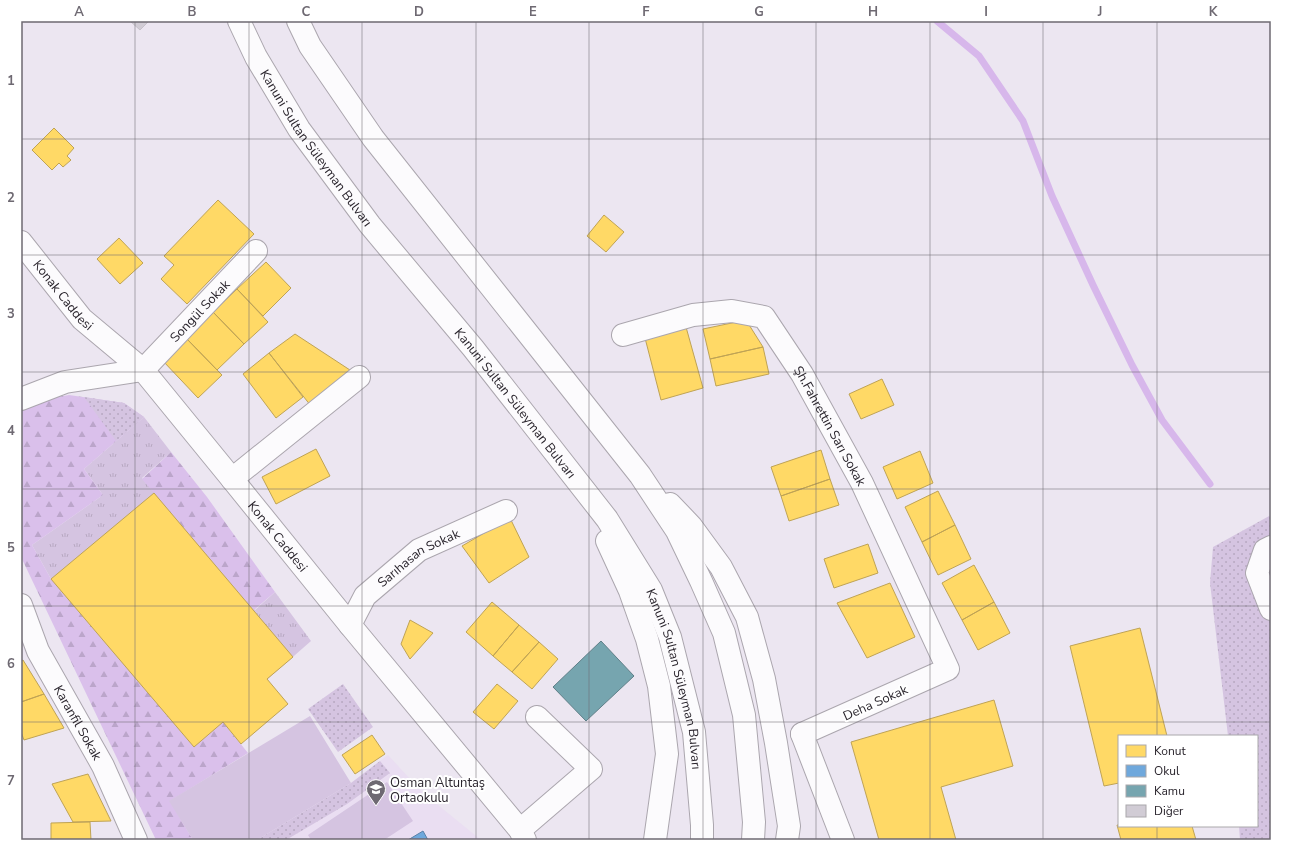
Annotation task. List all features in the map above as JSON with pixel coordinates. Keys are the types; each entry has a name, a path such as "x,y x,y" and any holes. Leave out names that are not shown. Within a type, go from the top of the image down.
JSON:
{"street":[{"name":"Kanuni Sultan Süleyman Bulvarı","path":"239,21 256,57 299,129 370,225 473,348 608,519 651,590 670,637 694,732 702,833"},
{"path":"298,21 310,46 372,138 640,475 677,531 701,580 724,633 744,715 754,831"},
{"name":"Konak Caddesi","path":"21,242 82,319 143,370 522,835"},
{"name":"Songül Sokak","path":"143,370 256,251"},
{"name":"Şh.Fahrettin Sarı Sokak","path":"623,335 693,315 732,311 764,317 802,374 862,483 948,669"},
{"path":"21,399 65,382 143,370"},
{"path":"232,478 359,378"},
{"path":"569,470 610,547 630,591 647,639 659,686 667,754 655,840"},
{"path":"640,475 691,526 720,567 747,617 764,679 776,743 789,826 787,840"},
{"name":"Sarıhasan Sokak","path":"350,625 366,596 419,550 506,511"},
{"path":"1271,547 1265,550 1257,573 1271,609"},
{"name":"Karanfil Sokak","path":"21,605 38,651 103,766 136,840"},
{"name":"Deha Sokak","path":"843,840 802,734 948,669"},
{"path":"522,835 591,769 537,717"}],"shaded area":[{"name":"Osman Altuntaş Ortaokulu","path":"388,755 422,792 481,840 257,840 351,783"}],"green space":[{"path":"69,395 124,403 144,417 84,469 103,495 32,545 51,579 223,722 248,753 170,801 193,840 156,840 21,557 21,408 46,399"},
{"path":"84,397 124,403 144,417 116,441"},
{"path":"144,417 171,452 142,478 255,610 275,592 311,641 270,677 223,722 51,579 32,545 103,495 84,469"},
{"path":"171,452 207,497 275,592 254,610 142,479"},
{"path":"1271,515 1271,840 1240,840 1239,827 1258,827 1258,735 1228,735 1210,583 1213,547"},
{"path":"343,684 373,727 338,752 308,709"},
{"path":"310,716 351,783 257,840 193,840 169,801"},
{"path":"380,761 390,773 347,804 286,840 257,840 351,783"},
{"path":"387,782 413,821 384,840 311,840 308,835"}],"building: Konut":[{"path":"54,128 74,148 67,156 71,160 63,167 59,163 52,170 32,150"},
{"path":"218,200 254,234 187,304 161,279 174,265 164,256"},
{"path":"604,215 624,232 606,252 587,236"},
{"path":"119,238 143,263 120,284 97,259"},
{"path":"266,262 291,288 263,316 237,289"},
{"path":"237,289 268,322 244,344 213,312"},
{"path":"213,312 244,344 217,370 186,338"},
{"path":"746,320 763,347 710,359 703,329"},
{"path":"686,327 703,388 661,400 645,338"},
{"path":"295,334 353,372 311,406 269,353"},
{"path":"186,338 222,375 198,398 163,361"},
{"path":"763,347 769,374 716,386 710,359"},
{"path":"269,353 303,397 276,418 243,374"},
{"path":"882,379 894,405 861,419 849,394"},
{"path":"316,449 330,476 276,504 262,477"},
{"path":"821,450 830,479 781,496 771,467"},
{"path":"920,451 933,483 897,499 883,467"},
{"path":"830,479 839,505 789,521 781,496"},
{"path":"938,491 955,525 922,542 905,507"},
{"path":"154,493 293,657 267,679 288,704 241,744 223,722 194,747 51,579"},
{"path":"510,518 529,557 489,583 462,546"},
{"path":"955,525 971,559 938,575 922,542"},
{"path":"868,544 878,573 834,588 824,559"},
{"path":"974,565 994,602 962,620 942,583"},
{"path":"890,583 915,637 867,658 837,603"},
{"path":"492,602 519,625 493,656 466,632"},
{"path":"994,602 1010,633 978,650 962,620"},
{"path":"410,620 433,633 410,659 401,644"},
{"path":"519,625 539,642 512,672 493,656"},
{"path":"1140,628 1167,735 1118,735 1118,783 1104,786 1070,646"},
{"path":"539,642 558,659 532,689 512,672"},
{"path":"23,660 44,694 21,702 21,661"},
{"path":"497,684 518,701 494,729 473,712"},
{"path":"44,694 64,728 24,740 21,732 21,702"},
{"path":"994,700 1013,766 941,787 956,840 879,840 851,742"},
{"path":"372,735 385,754 355,774 342,755"},
{"path":"88,774 111,821 73,822 52,784"},
{"path":"90,822 91,840 51,840 51,823"},
{"path":"1117,825 1118,827 1192,827 1196,840 1121,840"}],"building: Okul":[{"path":"423,831 428,840 408,840"}],"building: Kamu":[{"path":"601,641 634,676 586,721 553,687"}],"building: Diğer":[{"path":"130,21 149,21 140,30"}],"waterway":[{"path":"937,21 979,56 1023,121 1052,196 1132,365 1162,420 1210,484"}],"place":[{"name":"Osman Altuntaş Ortaokulu","path":"376,806"}]}
